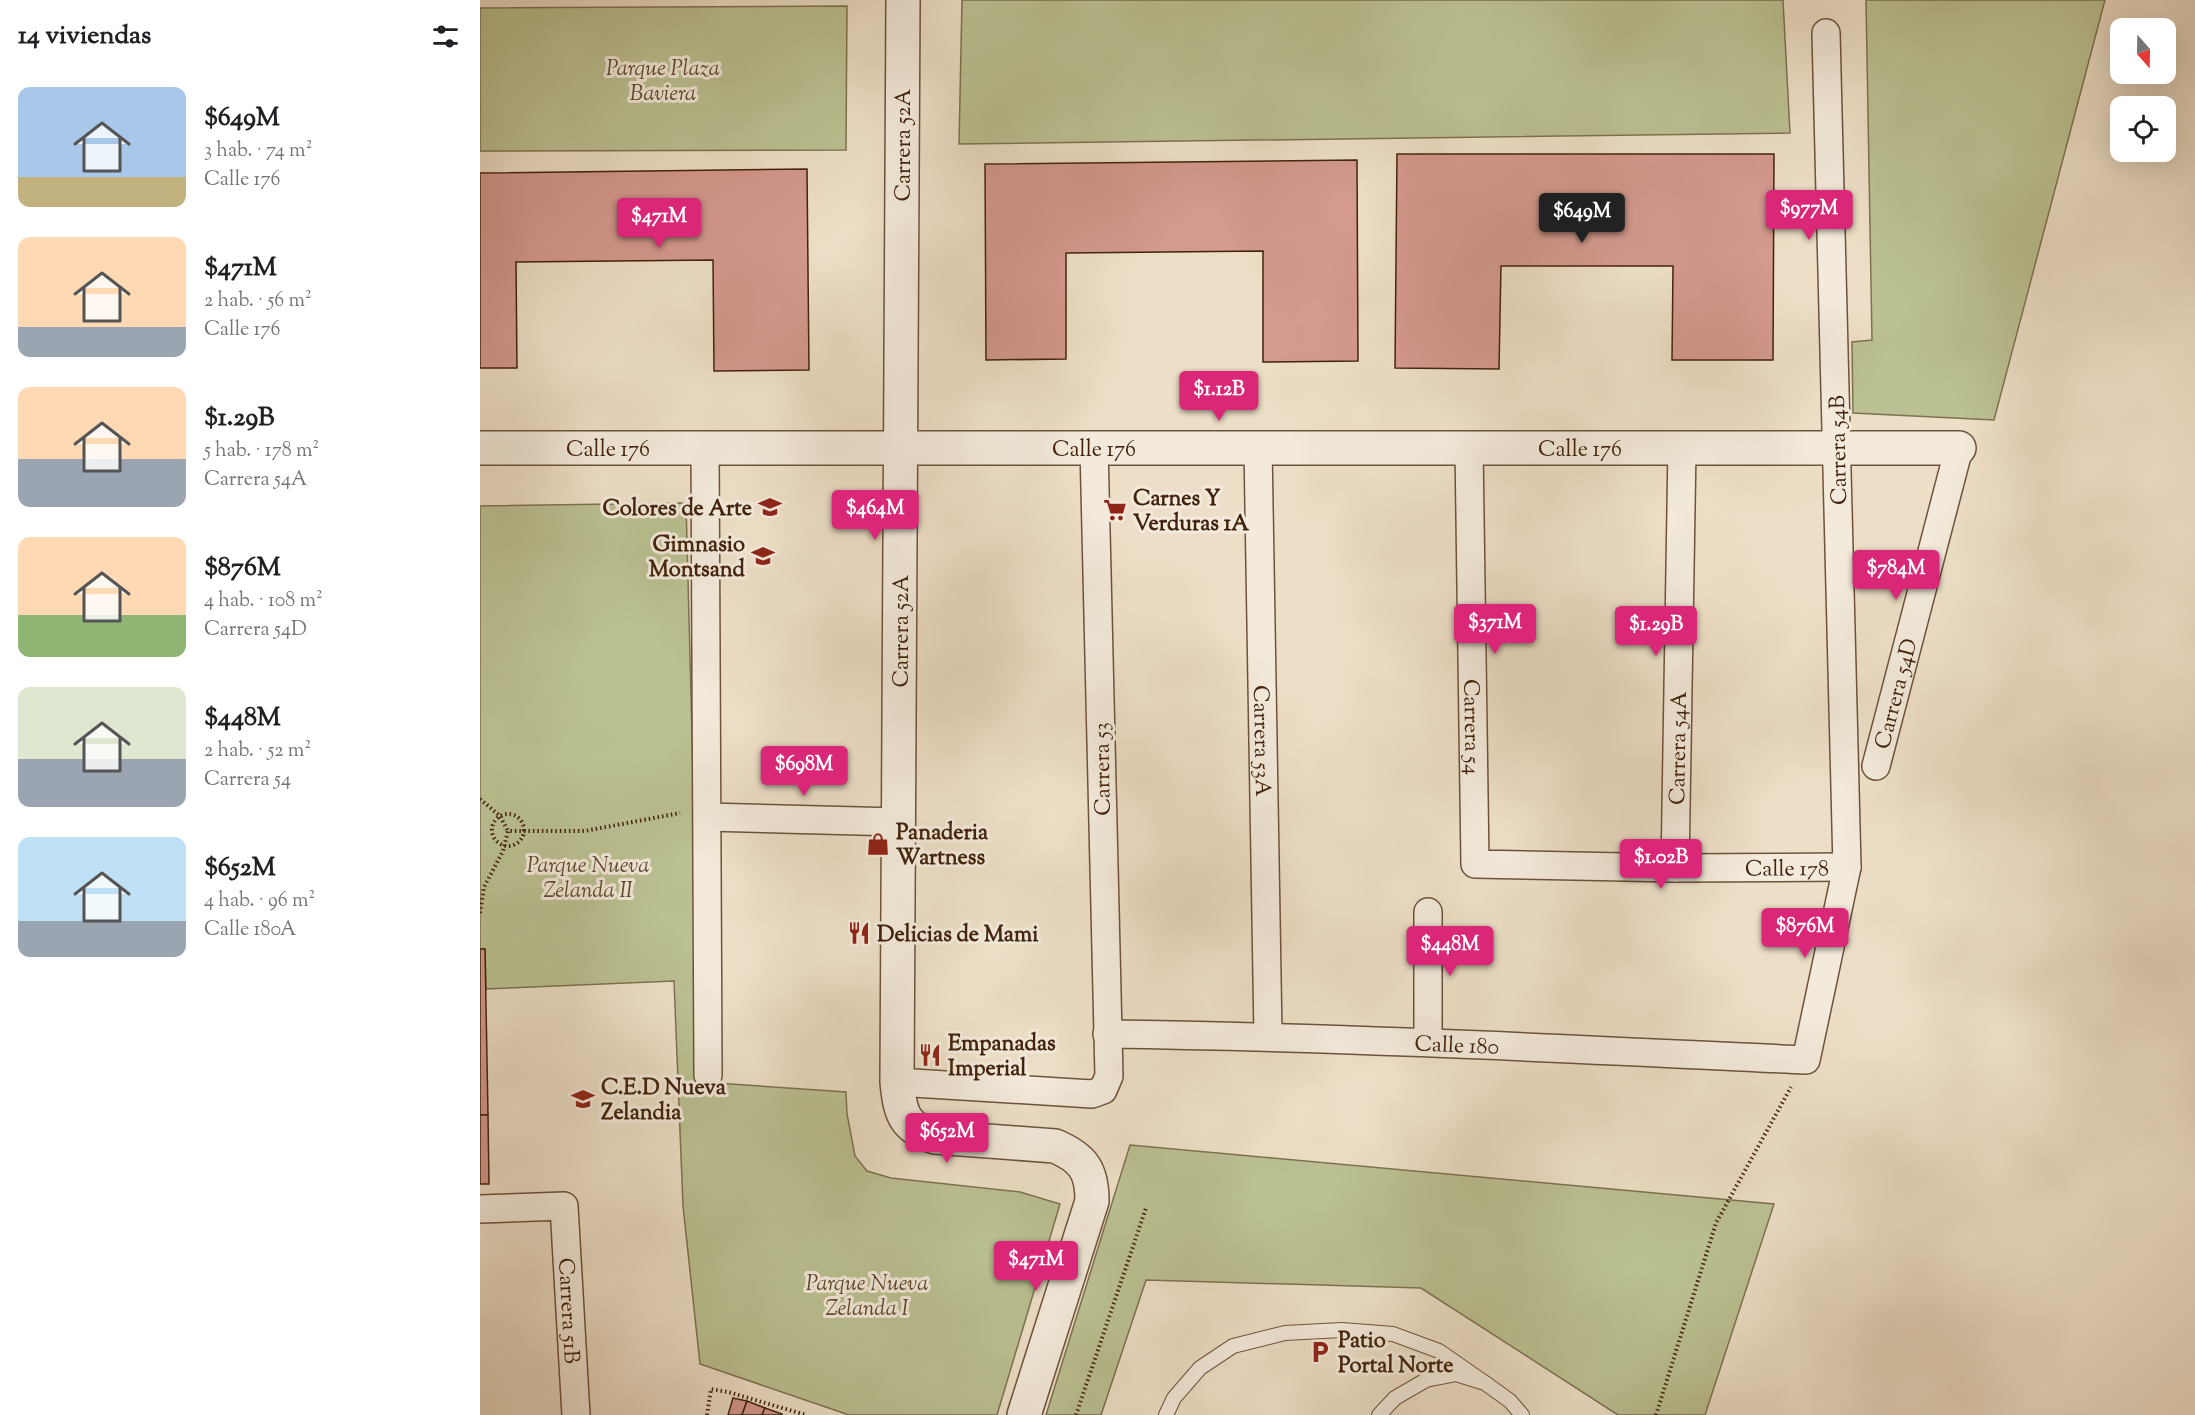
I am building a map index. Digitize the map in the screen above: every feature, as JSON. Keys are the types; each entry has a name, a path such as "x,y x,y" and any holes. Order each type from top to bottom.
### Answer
{"street":[{"name":"Carrera 52A","path":"903,0 897,1082 899,1103 905,1119 918,1132 935,1137 1055,1146 1073,1154 1085,1166 1092,1183 1092,1201 1024,1415"},
{"name":"Carrera 54B","path":"1826,33 1847,867"},
{"path":"705,447 708,1075"},
{"name":"Carrera 53","path":"897,1082 1092,1094 1103,1090 1109,1076 1094,447"},
{"name":"Carrera 53A","path":"1258,447 1268,1036"},
{"name":"Carrera 54","path":"1469,447 1475,864"},
{"name":"Calle 176","path":"480,448 1959,448"},
{"name":"Carrera 54A","path":"1674,868 1682,448"},
{"name":"Carrera 54D","path":"1876,766 1959,448"},
{"path":"708,812 898,822"},
{"name":"Calle 178","path":"1475,864 1674,868 1847,867"},
{"path":"1806,1060 1847,867"},
{"path":"1428,912 1428,1042"},
{"name":"Calle 180","path":"1107,1034 1268,1036 1806,1060"},
{"name":"Carrera 51B","path":"480,1209 564,1206 576,1415"}],"lane":[{"path":"1166,1415 1174,1398 1200,1368 1233,1346 1285,1333 1342,1330 1393,1334 1439,1351 1510,1401 1522,1415"},
{"path":"1379,1415 1395,1398 1426,1380 1456,1374 1485,1383"}],"path":[{"path":"480,799 500,816 508,831 505,847 484,886 480,912"},
{"path":"508,831 585,831 708,812"},
{"path":"508,814 518,817 524,831 520,841 505,847 495,841 491,832 494,822 500,816 508,814"},
{"path":"1656,1415 1716,1223 1806,1060"},
{"path":"1076,1415 1146,1208"},
{"path":"707,1415 711,1389 806,1415"}],"green space":[{"path":"962,0 1783,0 1790,133 959,144"},
{"path":"1866,0 2105,0 1994,420 1853,413 1852,342 1872,340"},
{"name":"Parque Plaza Baviera","path":"847,6 846,150 480,151 480,8"},
{"path":"686,503 701,1082 846,1092 847,1114 855,1156 867,1171 891,1178 1020,1192 1060,1204 997,1415 849,1415 700,1364 683,1206 674,981 486,989 485,949 480,949 480,506"},
{"path":"1130,1145 1774,1204 1705,1415 1618,1415 1421,1288 1146,1280 1101,1415 1046,1415"}],"building":[{"path":"1397,154 1774,154 1773,360 1672,360 1673,266 1501,266 1499,369 1395,368"},
{"path":"1357,160 1358,361 1263,362 1263,251 1066,253 1066,359 986,360 985,164"},
{"path":"807,169 809,370 714,371 713,260 516,262 517,368 480,368 480,173"},
{"path":"480,949 485,949 488,1115 480,1115"},
{"path":"480,1115 488,1115 489,1184 480,1184"},
{"path":"733,1398 747,1401 742,1415 728,1415"},
{"path":"747,1401 765,1408 762,1415 742,1415"},
{"path":"765,1408 782,1414 782,1415 762,1415"}],"place":[{"name":"Colores de Arte","path":"770,507"},
{"name":"Carnes Y Verduras 1A","path":"1115,510"},
{"name":"Gimnasio Montsand","path":"763,556"},
{"name":"Panaderia Wartness","path":"878,844"},
{"name":"Delicias de Mami","path":"859,933"},
{"name":"Empanadas Imperial","path":"930,1055"},
{"name":"C.E.D Nueva Zelandia","path":"583,1099"},
{"name":"Patio Portal Norte","path":"1320,1352"}],"park label":[{"name":"Parque Nueva Zelanda II","path":"588,876"},
{"name":"Parque Nueva Zelanda I","path":"867,1294"}]}
